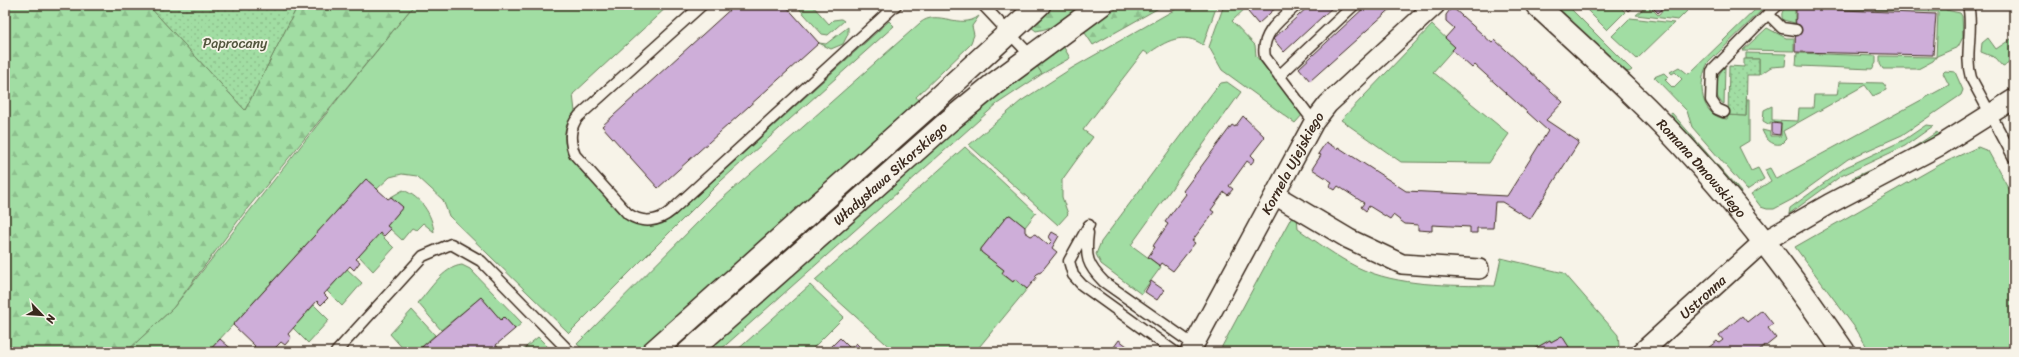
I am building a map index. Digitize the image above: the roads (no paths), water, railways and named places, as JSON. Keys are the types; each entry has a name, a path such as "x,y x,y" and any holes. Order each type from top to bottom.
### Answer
{"street":[{"name":"Władysława Sikorskiego","path":"653,352 1040,5"},
{"name":"Władysława Sikorskiego","path":"689,352 949,121 1031,56 1101,5"},
{"name":"Kornela Ujejskiego","path":"1192,348 1314,122 1328,104 1435,5"},
{"name":"Romana Dmowskiego","path":"1537,5 1644,106 1690,156 1763,242 1812,304 1844,352"},
{"name":"Ustronna","path":"1642,352 1763,242 1829,204 1941,145 2014,99"},
{"path":"1275,195 1349,239 1402,264 1479,269"}],"lane":[{"path":"702,5 582,113 575,120 573,126 571,142 575,155 628,214 640,220 656,220 667,214 896,5"},
{"path":"983,5 1008,34 1031,56"},
{"path":"1296,5 1273,27 1264,44 1265,57 1314,122"},
{"path":"1279,76 1354,5"},
{"path":"1724,112 1718,109 1710,100 1712,71 1778,5"},
{"path":"1968,5 1969,72 1990,115 2014,158"},
{"path":"1768,14 1782,28 1796,30"},
{"path":"1175,352 1082,285 1073,276 1069,261 1089,225 1086,245 1087,261 1092,271 1104,282 1192,348"},
{"path":"336,352 422,256 450,244 481,261 570,352"}],"park label":[{"name":"Paprocany","path":"235,43"}]}
